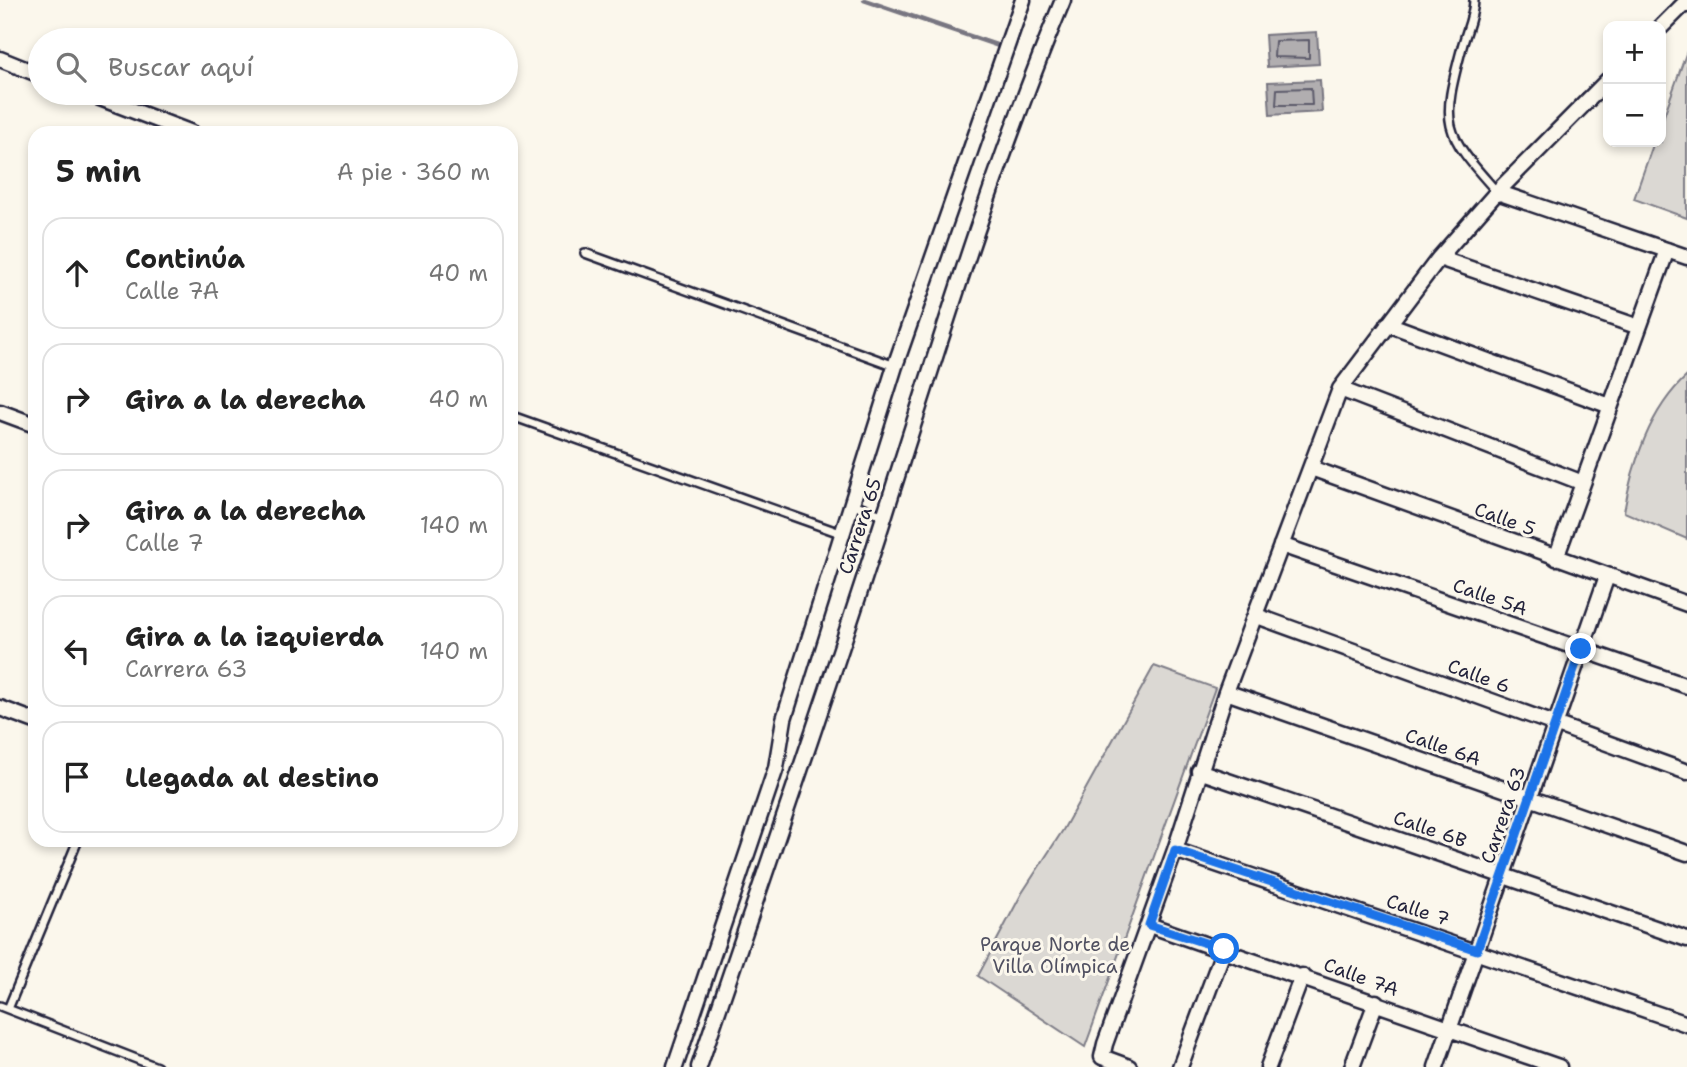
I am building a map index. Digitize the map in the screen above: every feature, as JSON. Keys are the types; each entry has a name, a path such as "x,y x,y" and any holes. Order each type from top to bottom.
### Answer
{"street":[{"name":"Carrera 65","path":"674,1067 776,768 784,719 854,504 895,366 1023,0"},
{"name":"Carrera 65","path":"699,1067 884,516 956,286 1026,88 1063,0"},
{"path":"1666,22 1685,4"},
{"path":"0,59 28,70"},
{"path":"1129,1067 1102,1057 1175,850 1226,692 1257,616 1339,389 1439,258 1497,191 1604,84"},
{"path":"118,105 174,126"},
{"path":"1497,191 1687,257"},
{"path":"1556,558 1667,250"},
{"path":"1439,258 1639,327"},
{"path":"1388,324 1610,406"},
{"path":"1339,389 1583,483"},
{"path":"0,411 28,422"},
{"name":"Calle 5","path":"1311,468 1687,604"},
{"name":"Calle 5A","path":"1281,545 1687,686"},
{"name":"Carrera 63","path":"1436,1067 1607,576"},
{"name":"Calle 6","path":"1257,616 1687,772"},
{"name":"Calle 6A","path":"1226,692 1687,853"},
{"path":"0,708 28,718"},
{"name":"Calle 6B","path":"1199,771 1687,939"},
{"name":"Calle 7","path":"1175,850 1477,950 1687,1024"},
{"name":"Calle 7A","path":"1149,925 1559,1067"},
{"path":"1180,1067 1224,949"},
{"path":"1268,1067 1302,976"},
{"path":"1352,1067 1376,1002"}],"lane":[{"path":"1474,0 1447,102 1452,134 1465,156 1497,191"},
{"path":"584,253 895,366"},
{"path":"518,418 844,534"},
{"path":"854,504 884,516"},
{"path":"75,847 4,1007 157,1067"}],"green space":[{"path":"1687,51 1687,218 1634,199 1652,147 1666,147 1666,110"},
{"path":"1687,376 1687,539 1624,512 1632,475 1645,438 1663,404"},
{"name":"Parque Norte de Villa Olímpica","path":"1154,666 1215,688 1085,1047 978,976 1022,893 1063,830"}],"water":[{"path":"1317,32 1319,64 1267,67 1265,35"},
{"path":"1320,80 1322,112 1270,115 1268,82"}],"waterway":[{"path":"864,0 999,46"}],"route":[{"path":"1224,949 1149,925 1175,850 1477,950 1581,649"}]}
